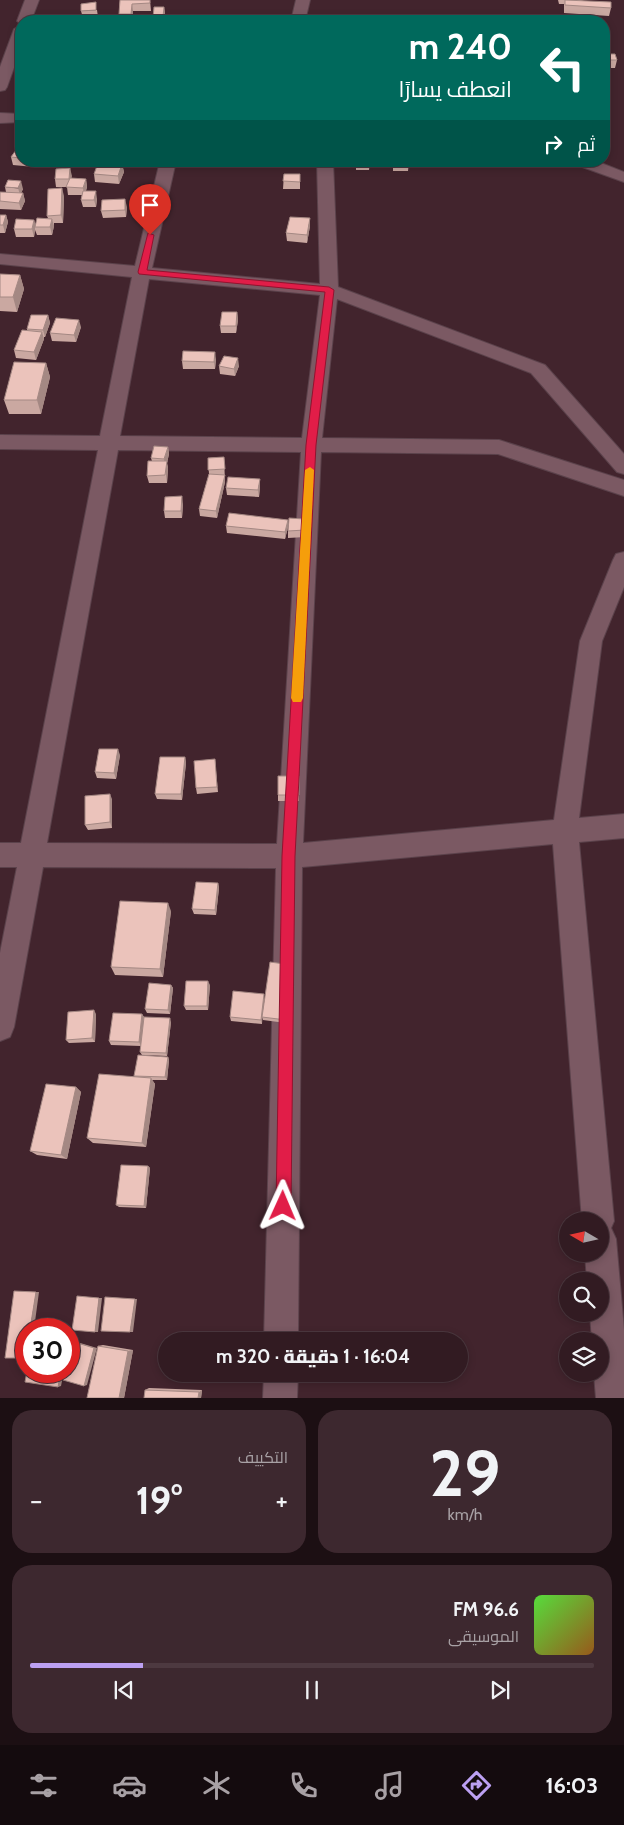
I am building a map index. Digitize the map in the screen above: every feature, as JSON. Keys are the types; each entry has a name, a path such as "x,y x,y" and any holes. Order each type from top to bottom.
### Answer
{"street":[{"path":"26,15 32,0"},
{"path":"299,15 303,0"},
{"path":"0,87 15,46"},
{"path":"0,118 15,118"},
{"path":"0,1027 142,272 167,167"},
{"path":"281,1332 289,856 311,445 329,290 325,167"},
{"path":"596,167 624,177"},
{"path":"0,258 329,290 538,369 624,467"},
{"path":"0,442 499,447 624,488"},
{"path":"597,1212 565,830 591,641 624,560"},
{"path":"0,856 289,856 624,826"},
{"path":"602,1262 614,1398"},
{"path":"280,1382 280,1398"}],"building":[{"path":"120,0 150,0 150,3 132,4 131,14 119,14"},
{"path":"565,0 611,2 611,8 565,5"},
{"path":"96,2 96,10 81,11 81,4"},
{"path":"154,7 164,7 163,15 153,15"},
{"path":"610,54 615,54 617,60 610,60"},
{"path":"97,167 121,167 118,176 94,174"},
{"path":"70,168 69,179 55,179 56,169"},
{"path":"284,174 300,174 300,182 283,181"},
{"path":"70,178 86,179 83,188 66,187"},
{"path":"8,180 21,181 18,188 5,187"},
{"path":"62,188 61,215 47,216 48,189"},
{"path":"83,191 96,191 94,200 81,200"},
{"path":"0,192 23,193 19,203 0,201"},
{"path":"125,199 125,210 101,211 102,200"},
{"path":"0,215 6,215 3,225 0,225"},
{"path":"290,217 310,218 307,235 286,233"},
{"path":"37,218 52,219 50,227 35,227"},
{"path":"16,219 34,220 32,229 14,229"},
{"path":"0,274 20,275 13,297 0,297"},
{"path":"222,312 237,312 236,326 220,326"},
{"path":"31,315 48,315 43,330 27,329"},
{"path":"56,318 79,320 74,335 50,333"},
{"path":"22,330 42,332 34,352 14,350"},
{"path":"183,351 215,352 214,362 182,361"},
{"path":"224,356 238,358 234,369 219,366"},
{"path":"14,362 46,363 37,400 4,400"},
{"path":"154,446 168,447 164,459 151,458"},
{"path":"224,457 225,469 208,470 208,458"},
{"path":"148,461 167,461 165,475 147,476"},
{"path":"209,474 225,475 216,511 199,509"},
{"path":"228,477 260,479 258,490 226,488"},
{"path":"182,496 181,511 164,511 165,497"},
{"path":"229,513 288,520 285,532 226,526"},
{"path":"289,518 305,519 305,530 288,531"},
{"path":"99,749 118,749 114,773 95,772"},
{"path":"160,757 185,757 181,794 155,794"},
{"path":"215,759 217,787 196,788 194,761"},
{"path":"278,776 299,776 299,795 278,795"},
{"path":"110,794 110,822 85,825 85,796"},
{"path":"196,882 218,883 215,910 192,909"},
{"path":"120,901 168,903 160,969 111,967"},
{"path":"270,962 292,965 286,1020 262,1017"},
{"path":"186,981 208,981 207,1006 184,1006"},
{"path":"149,983 171,985 168,1010 145,1009"},
{"path":"233,991 264,994 261,1020 230,1017"},
{"path":"94,1010 92,1038 66,1040 68,1012"},
{"path":"113,1013 142,1014 139,1042 109,1041"},
{"path":"144,1017 170,1018 166,1053 140,1052"},
{"path":"138,1055 168,1057 165,1077 134,1076"},
{"path":"99,1074 151,1078 142,1143 87,1138"},
{"path":"46,1084 76,1087 61,1155 30,1151"},
{"path":"121,1165 148,1166 144,1206 116,1205"},
{"path":"14,1291 36,1292 32,1318 15,1318 15,1358 5,1358"},
{"path":"77,1296 99,1298 95,1332 80,1331 80,1318 74,1318"},
{"path":"105,1297 135,1299 130,1332 101,1331"},
{"path":"80,1344 94,1348 84,1386 74,1383 80,1383"},
{"path":"98,1346 128,1351 119,1398 87,1398"},
{"path":"32,1383 59,1383 58,1387"},
{"path":"145,1390 199,1392 198,1398 144,1398"}],"slow traffic":[{"path":"297,698 310,470"}],"route":[{"path":"150,235 142,272 329,290 311,445 289,856 283,1206"}]}
